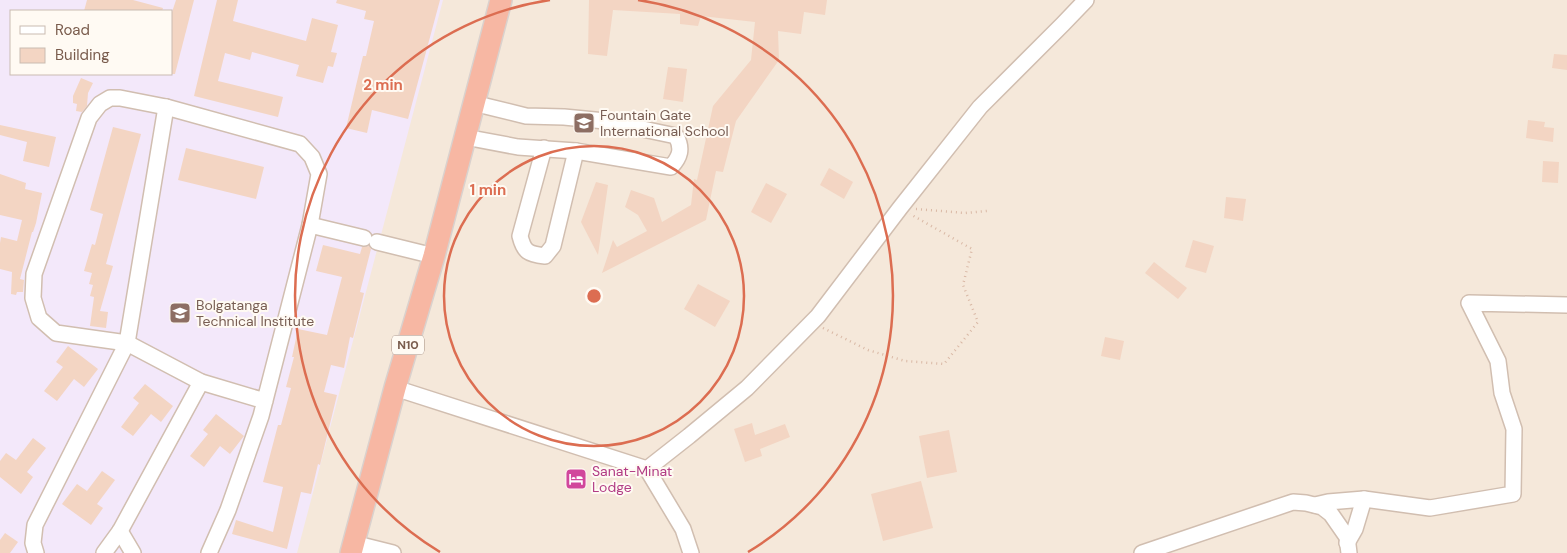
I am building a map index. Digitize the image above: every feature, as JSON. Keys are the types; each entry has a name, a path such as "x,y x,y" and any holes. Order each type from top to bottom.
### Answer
{"highway":[{"name":"N10","path":"352,548 395,388 434,256 501,0"}],"street":[{"path":"647,469 747,388 818,316 980,107 1086,0"},
{"path":"209,553 228,510 261,416 265,402 310,225 319,174 312,157 300,144 166,107 120,98 110,98 100,104 89,118 34,274 33,298 39,318 56,333 127,343 201,382 265,402"},
{"path":"465,137 518,147 576,151 671,167 678,159 681,144 676,136 605,121 564,116 526,116 473,103"},
{"path":"36,553 33,543 35,525 127,343 166,107"},
{"path":"544,148 520,236 522,247 532,255 545,256 553,246 576,151"},
{"path":"310,225 434,256"},
{"path":"1315,506 1328,502 1364,500 1430,508 1513,494 1514,429 1502,393 1498,361 1468,303 1567,305"},
{"path":"104,553 120,531 201,382"},
{"path":"395,388 647,469 682,529 691,553"},
{"path":"1348,548 1364,500"},
{"path":"1142,553 1293,502 1322,507 1331,514 1347,537 1348,548"},
{"path":"120,531 133,553"},
{"path":"352,548 393,553"}],"path":[{"path":"900,208 965,213 987,211"},
{"path":"822,327 868,350 905,361 944,364 978,322 962,285 972,249 900,208"}],"shaded area":[{"path":"0,0 1567,0 1567,553 0,553"},
{"name":"Bolgatanga Technical Institute","path":"0,0 443,0 297,553 0,553"}],"building":[{"path":"87,0 133,0 163,8 162,10 84,10"},
{"path":"176,0 194,0 175,74 172,74 172,12"},
{"path":"217,0 238,0 233,21 306,41 312,18 338,25 331,52 337,53 333,67 328,66 323,83 296,76 299,65 252,52 250,60 225,53 218,81 283,97 278,117 194,96"},
{"path":"337,0 440,0 408,119 372,110 367,133 346,128 363,56 366,56 374,21 364,19 366,11 336,3"},
{"path":"589,0 827,0 825,15 804,12 801,34 778,31 779,60 736,121 723,172 716,171 706,220 602,273 613,240 617,247 647,231 638,215 625,207 631,190 654,198 662,222 691,205 694,179 697,180 713,106 751,60 755,22 701,16 698,26 680,24 680,14 613,10 607,56 588,54"},
{"path":"1554,54 1567,55 1567,70 1552,68"},
{"path":"668,67 687,69 683,102 663,99"},
{"path":"81,78 93,83 88,93 87,106 82,112 76,111 77,104 73,103 73,96"},
{"path":"1528,120 1545,122 1544,127 1554,128 1553,142 1526,138"},
{"path":"0,125 56,137 49,167 23,161 27,142 0,135"},
{"path":"113,127 141,134 106,264 113,266 100,311 108,312 106,328 90,326 94,297 90,296 93,285 89,284 92,273 84,271 92,244 95,245 103,214 90,210"},
{"path":"186,148 264,167 256,199 178,180"},
{"path":"1543,161 1559,162 1558,183 1542,182"},
{"path":"829,168 853,182 844,199 820,185"},
{"path":"0,174 26,183 25,189 42,193 36,223 20,279 24,280 23,292 17,292 16,295 11,294 12,272 0,269 0,243 1,237 17,241 22,220 0,215"},
{"path":"596,182 608,185 598,255 581,222"},
{"path":"766,183 787,194 771,223 751,212"},
{"path":"1226,197 1246,199 1243,221 1224,218"},
{"path":"1193,240 1214,246 1206,273 1185,267"},
{"path":"323,245 360,254 362,247 369,246 371,249 360,292 364,293 353,338 350,337 344,368 331,365 324,392 337,395 320,465 318,464 311,494 301,492 287,549 232,534 236,520 273,532 283,487 263,482 278,425 281,425 291,388 286,387 294,357 292,357 298,329 327,335 342,277 316,271"},
{"path":"1154,262 1187,288 1178,299 1145,273"},
{"path":"698,284 730,301 715,327 684,309"},
{"path":"1105,337 1124,341 1120,360 1101,356"},
{"path":"68,346 98,369 84,387 74,379 57,401 44,391 63,367 56,362"},
{"path":"145,384 173,406 161,422 151,414 133,436 121,427 139,403 133,398"},
{"path":"216,414 244,436 230,454 220,446 204,467 190,456 208,434 203,430"},
{"path":"752,423 755,435 785,424 790,437 760,449 762,456 745,462 734,429"},
{"path":"949,430 957,472 927,478 919,436"},
{"path":"33,438 46,448 27,472 33,477 21,494 0,477 0,461 6,453 16,460"},
{"path":"102,471 115,480 97,504 103,508 91,525 62,504 77,484 87,491"},
{"path":"921,481 933,528 883,541 871,494"},
{"path":"5,533 18,542 10,553 0,553 0,540"}],"place":[{"name":"Fountain Gate International School","path":"584,123"},
{"name":"Bolgatanga Technical Institute","path":"180,313"},
{"name":"Sanat-Minat Lodge","path":"576,479"}]}
